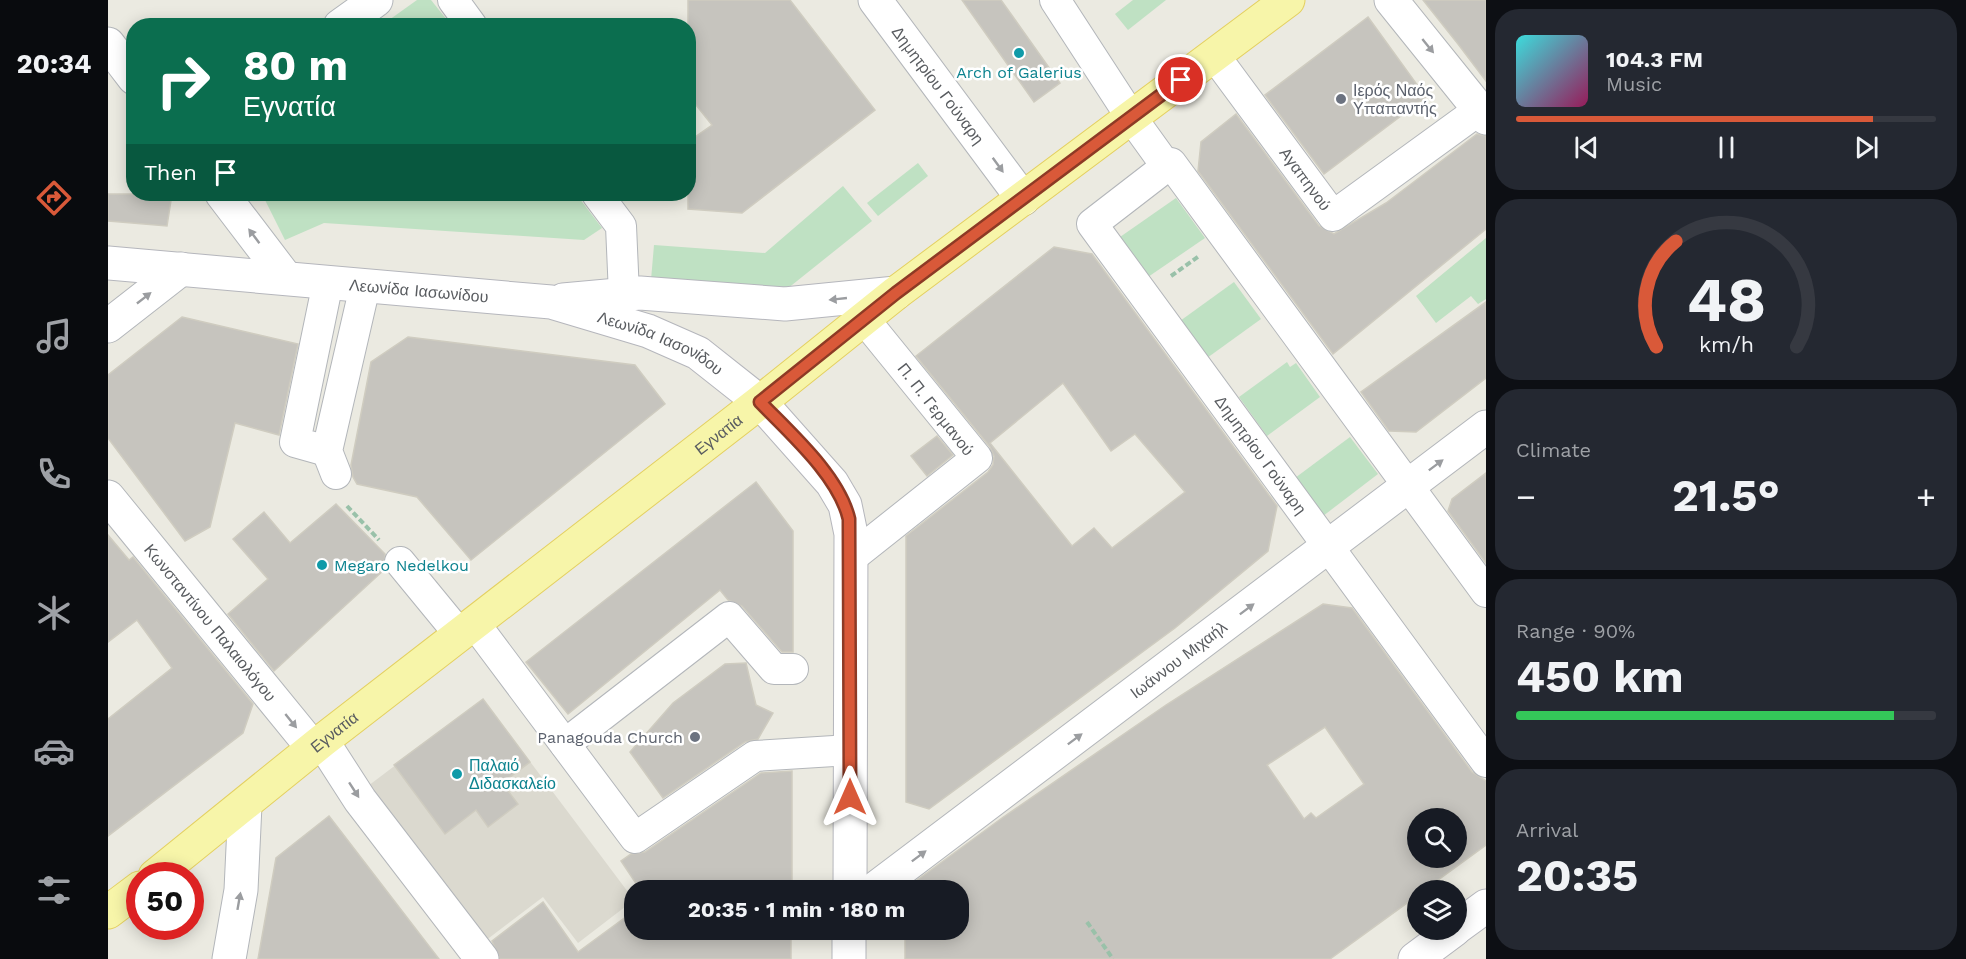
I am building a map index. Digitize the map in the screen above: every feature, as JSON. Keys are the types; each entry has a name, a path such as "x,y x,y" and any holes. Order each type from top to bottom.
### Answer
{"main road":[{"name":"Εγνατία","path":"173,862 317,744 760,402 896,293 1288,0"},
{"path":"108,912 126,898"}],"street":[{"path":"351,18 376,0"},
{"path":"453,0 466,18"},
{"name":"Δημητρίου Γούναρη","path":"875,0 1023,199"},
{"path":"1055,0 1131,117 1167,167 1171,163 1486,592"},
{"name":"Αγαπηνού","path":"1214,55 1333,216 1482,114 1391,0"},
{"path":"108,44 126,68"},
{"name":"Δημητρίου Γούναρη","path":"1167,167 1092,224 1486,762"},
{"path":"227,201 286,278"},
{"path":"602,201 621,226 624,294"},
{"path":"108,263 286,278"},
{"path":"108,326 181,269"},
{"name":"Λεωνίδα Ιασωνίδου","path":"286,278 551,302"},
{"path":"328,282 296,442 331,462 365,286"},
{"path":"551,302 624,294 785,304 896,293"},
{"name":"Λεωνίδα Ιασονίδου","path":"551,302 648,331 684,345 723,370 760,402 813,459 843,499 850,527 851,558 850,880"},
{"name":"Π. Π. Γερμανού","path":"851,558 977,458 864,319"},
{"name":"Ιωάννου Μιχαήλ","path":"887,880 1486,428"},
{"name":"Κωνσταντίνου Παλαιολόγου","path":"108,497 317,744 482,959"},
{"path":"400,562 467,629 565,744 635,838 755,756 850,750"},
{"path":"565,744 729,617 774,669 793,669"},
{"path":"229,959 241,890 245,805"},
{"path":"1467,920 1486,906"},
{"path":"849,940 849,959"},
{"path":"1415,959 1440,940"}],"path":[{"path":"331,462 344,503 400,562"},
{"path":"1087,922 1113,959"}],"shaded area":[{"path":"483,699 624,887 624,908 578,943 543,897 485,941 368,786"}],"green space":[{"path":"417,0 431,0 445,18 392,18"},
{"path":"1133,0 1166,0 1128,30 1115,14"},
{"path":"918,163 928,176 878,216 867,203"},
{"path":"843,186 872,221 782,293 651,280 654,245 765,253"},
{"path":"1176,198 1205,238 1148,277 1120,237"},
{"path":"266,201 581,201 602,228 584,240 324,223 285,240"},
{"path":"1486,238 1486,299 1478,304 1471,296 1436,323 1416,296"},
{"path":"1234,282 1261,319 1207,358 1180,321"},
{"path":"1287,362 1290,367 1296,363 1320,397 1267,436 1239,397"},
{"path":"1350,437 1378,474 1323,516 1295,478"}],"building":[{"path":"688,0 790,0 875,110 742,213 688,209 688,201 696,201 696,136 712,125 696,105 696,18 688,18"},
{"name":"Arch of Galerius","path":"962,0 1001,0 1060,83 1034,102"},
{"path":"1423,0 1486,0 1486,81 1458,44"},
{"name":"Ιερός Ναός Υπαπαντής","path":"1368,17 1426,97 1324,174 1265,95"},
{"path":"1236,114 1319,226 1334,234 1386,203 1477,134 1486,136 1486,229 1333,354 1198,171 1201,142"},
{"path":"108,194 126,194 126,201 171,201 167,226 108,221"},
{"path":"1054,247 1092,254 1277,506 1268,551 1175,628 929,809 906,802 906,536 988,472 993,465 994,456 990,447 916,356","holes":["1063,383 1111,451 1135,434 1185,492 1112,548 1094,528 1072,546 990,443"]},
{"path":"1486,302 1486,378 1416,432 1389,431 1361,392"},
{"path":"182,317 298,344 279,435 235,423 210,527 185,541 108,438 108,375"},
{"path":"408,337 635,365 665,404 471,560 417,497 357,484 353,477 351,465 371,362"},
{"path":"937,436 953,455 927,476 911,456"},
{"path":"1486,473 1486,563 1448,511 1452,499"},
{"path":"756,482 793,531 793,652 782,652 742,606 728,600 720,590 568,714 526,662"},
{"name":"Megaro Nedelkou","path":"336,504 385,554 385,569 274,671 228,614 268,579 233,539 264,512 290,543"},
{"path":"108,535 129,560 133,557 253,704 243,733 108,836 108,719 172,668 137,620 108,642"},
{"path":"1323,604 1352,608 1472,772 1486,781 1486,845 1467,859 1467,808 1407,808 1407,868 1454,868 1438,880 1407,880 1407,903 1330,959 905,959 905,940 969,940 969,880 917,880 1002,818 1166,705","holes":["1325,727 1364,784 1316,818 1311,813 1304,819 1267,765"]},
{"name":"Panagouda Church","path":"746,663 756,705 773,713 758,739 745,742 663,798 630,752 673,703 725,664"},
{"name":"Παλαιό Διδασκαλείο","path":"483,699 530,762 502,783 518,804 488,827 476,810 445,834 394,765"},
{"path":"792,771 792,880 634,880 621,861 631,854 645,852 761,773"},
{"path":"329,816 439,959 258,959 276,858"},
{"path":"543,902 578,952 624,918 624,940 791,940 791,959 500,959 492,941"}],"place":[{"name":"Arch of Galerius","path":"1019,53"},
{"name":"Ιερός Ναός Υπαπαντής","path":"1341,99"},
{"name":"Megaro Nedelkou","path":"322,565"},
{"name":"Panagouda Church","path":"695,737"},
{"name":"Παλαιό Διδασκαλείο","path":"457,774"}],"route":[{"path":"850,797 851,534 849,519 843,499 832,483 760,402 896,293 1181,80"}]}
